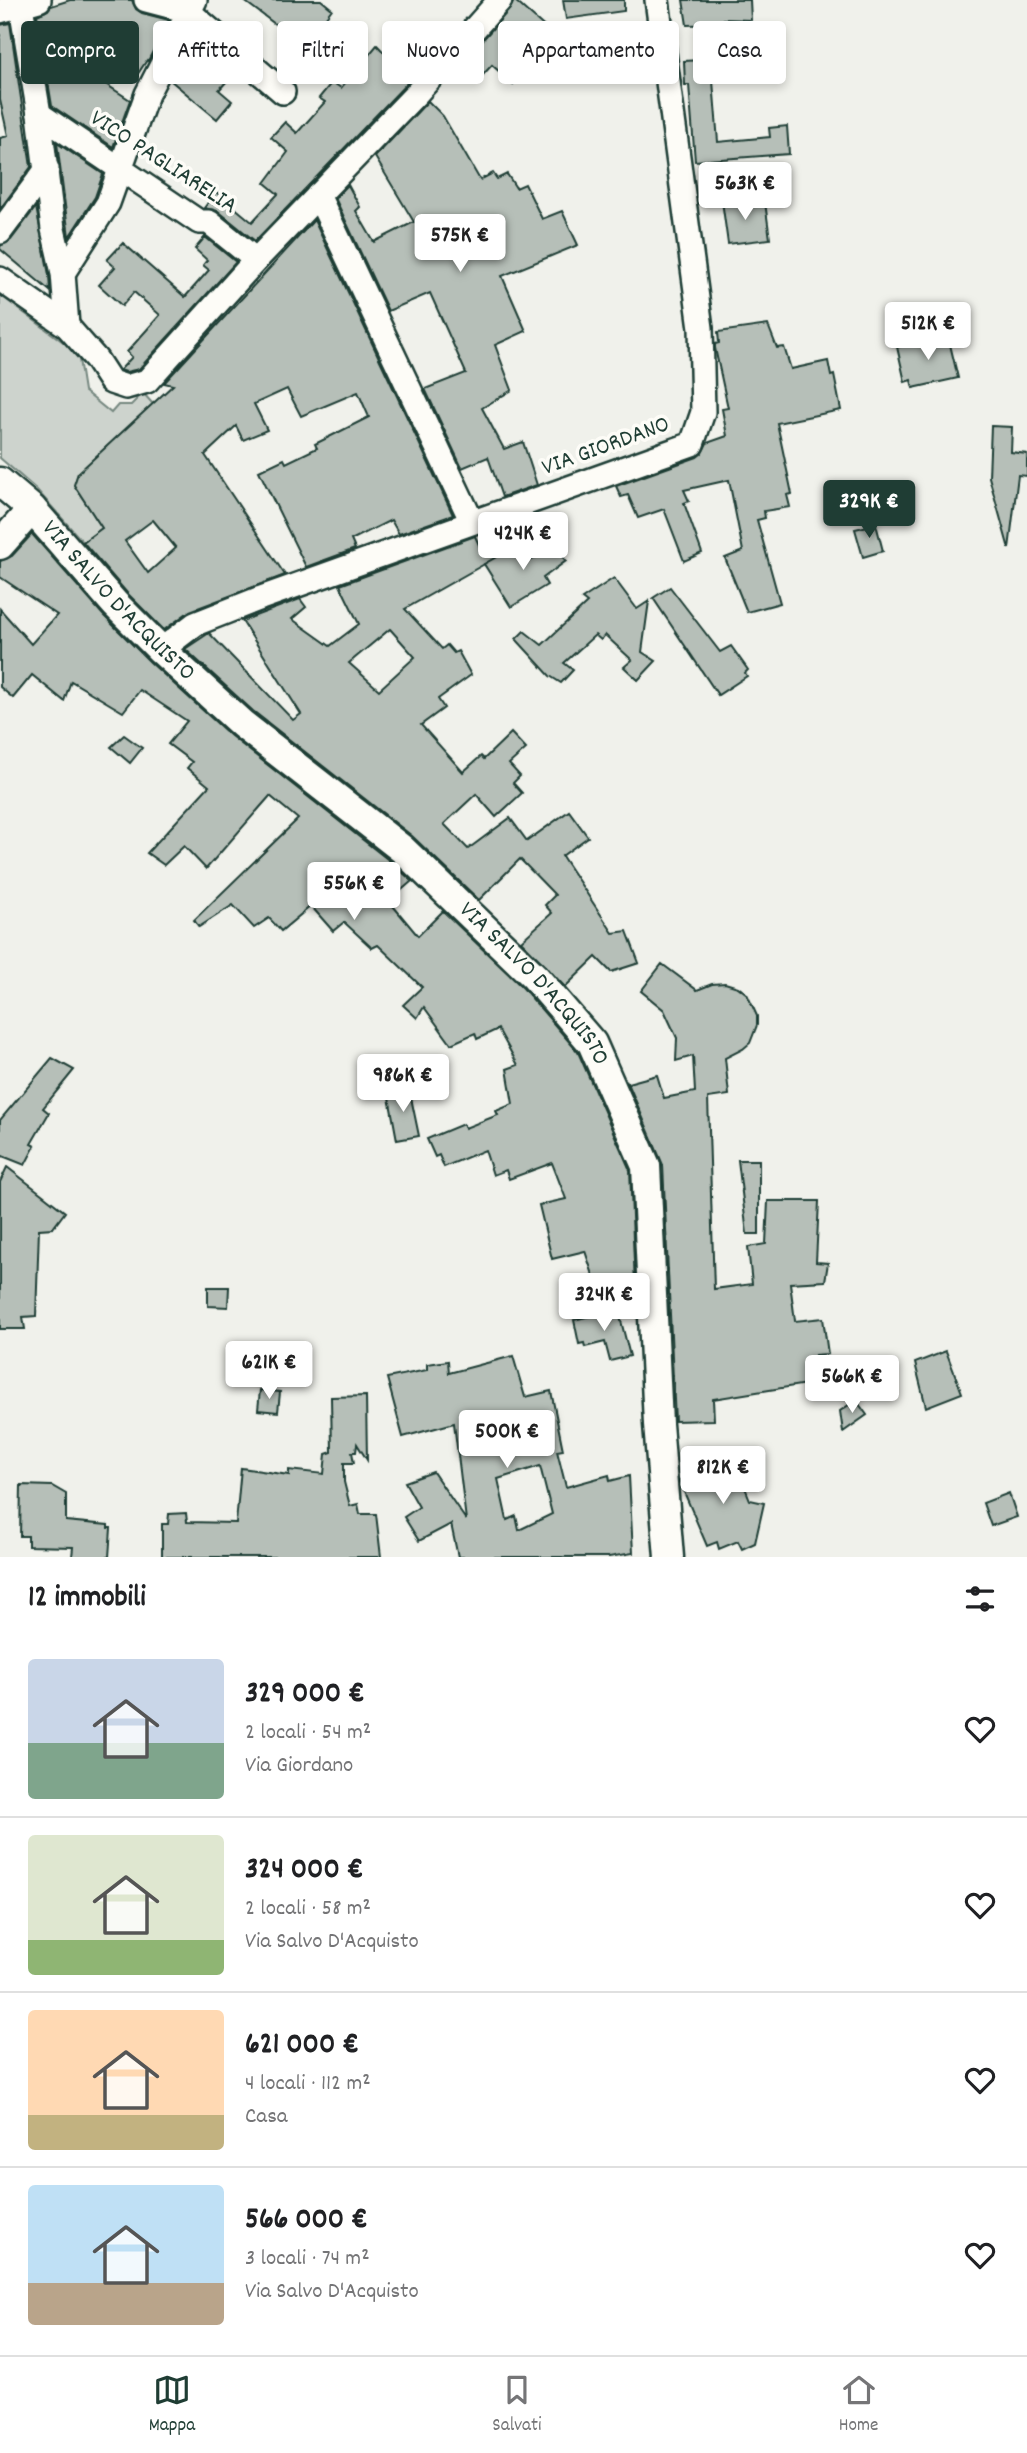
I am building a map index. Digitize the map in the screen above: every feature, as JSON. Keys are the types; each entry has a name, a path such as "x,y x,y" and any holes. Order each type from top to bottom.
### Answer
{"street":[{"path":"146,0 192,5 283,92"},
{"path":"0,279 66,326 96,359 111,382 126,387 147,381 256,260 416,94 499,0"},
{"name":"VIA GIORDANO","path":"161,650 195,624 692,443 703,412 701,328 657,0"},
{"path":"20,4 39,114 53,229 63,273 66,326"},
{"path":"63,273 108,204 147,94 192,5"},
{"name":"VICO PAGLIARELIA","path":"39,114 61,126 199,222 209,222 256,260"},
{"path":"0,232 47,169"},
{"path":"318,195 472,522"},
{"name":"VIA SALVO D'ACQUISTO","path":"0,482 32,509 115,604 161,650 242,724 402,849 536,977 592,1043 646,1166 658,1424 669,1557"},
{"path":"0,545 32,509"},
{"path":"651,1286 641,1346 657,1557"}],"shaded area":[{"path":"0,295 78,353 84,391 111,413 118,405 131,405 143,393 153,404 78,473 74,485 102,528 83,542 37,490 0,458"}],"building":[{"path":"70,0 132,0 136,9 142,13 169,20 153,21 153,51 139,72 139,21 38,21 37,15 51,6"},
{"path":"243,0 321,0 332,9 323,21 277,21 277,26"},
{"path":"514,0 538,21 499,21"},
{"path":"563,0 624,0 624,11 566,19"},
{"path":"683,0 750,0 751,20 693,21 693,25 687,25"},
{"path":"10,23 31,167 0,209 0,138 8,136 0,100 0,25"},
{"path":"498,23 498,70 492,65 484,74 484,38"},
{"path":"377,45 382,50 382,84 406,84 255,241 218,211 204,208 216,192 252,222 278,194 265,183 288,152 271,137 285,122 297,133 325,102 319,98 330,84 341,88 344,84 368,84 368,56"},
{"path":"693,60 693,84 713,84 718,142 770,137 769,128 787,126 789,154 695,161 689,85 685,85 684,61"},
{"path":"48,84 106,84 130,100 113,147 52,106"},
{"path":"175,84 224,84 219,90 232,101 217,119"},
{"path":"428,101 443,116 480,180 493,173 497,179 507,174 516,188 525,184 542,219 562,211 578,245 502,276 526,331 495,345 512,390 482,408 504,449 523,442 537,485 502,497 488,457 462,468 425,389 466,373 430,293 388,311 335,198 348,185 360,207 356,211 374,242 414,222 375,157"},
{"path":"57,143 103,174 95,197 69,237"},
{"path":"741,199 742,205 765,202 770,239 728,244 722,201"},
{"path":"36,207 50,291 0,249 0,246 11,240"},
{"path":"314,220 453,515 399,534 391,520 351,540 355,549 306,567 259,471 284,459 286,463 317,448 315,444 369,417 358,392 301,416 287,389 254,404 267,430 243,440 236,426 205,455 285,575 190,611 164,630 127,593 83,542 102,528 74,485 78,473 173,385 164,383","holes":["153,520 176,548 148,573 125,541"]},
{"path":"205,237 236,262 139,369 126,372 120,370 132,357 127,352 160,315 134,292 122,306 99,285 115,267 107,260 123,243 185,297 209,270 203,265 207,260 195,249"},
{"path":"768,325 777,348 784,347 791,369 828,361 831,376 834,375 841,410 777,423 792,494 787,495 790,507 764,511 765,518 757,520 780,603 747,612 725,558 743,551 729,480 684,490 689,501 684,503 702,553 684,561 664,509 638,518 628,495 621,497 616,486 697,457 707,443 727,436 722,409 728,408 715,348 715,344 719,343 718,332"},
{"path":"948,336 958,378 913,388 911,380 905,382 897,347"},
{"path":"991,426 1012,427 1011,452 1027,454 1027,476 1018,475 1009,549 989,477"},
{"path":"876,524 883,551 863,557 855,529"},
{"path":"32,534 103,615 231,736 412,881 389,901 418,936 443,911 523,988 578,1052 630,1170 635,1285 600,1296 585,1251 552,1259 539,1205 566,1199 552,1163 509,1179 506,1170 493,1175 485,1150 444,1167 439,1155 435,1157 427,1139 463,1124 465,1128 498,1115 496,1111 513,1104 507,1069 518,1065 498,1029 477,1039 475,1033 451,1044 424,1007 417,1018 403,1005 422,987 378,945 372,948 344,922 333,931 311,906 281,931 269,918 254,928 233,905 199,927 194,920 298,819 270,796 206,869 184,846 164,865 147,853 209,786 187,768 192,762 168,744 187,721 140,690 123,712 71,681 64,701 32,675 13,698 0,687 0,609 31,644 57,615 0,577 0,561 12,556"},
{"path":"475,536 480,547 488,542 497,557 405,609 442,649 447,645 454,653 458,651 471,675 438,699 444,708 421,725 463,772 481,756 484,759 511,733 526,749 509,764 520,776 513,783 522,793 496,817 476,794 444,824 468,849 510,818 527,841 569,811 588,837 562,856 613,933 627,931 639,963 611,972 596,957 565,987 521,941 552,913 545,905 555,895 520,859 479,900 412,836 253,711 185,649 209,633 293,720 301,714 242,621 300,599 306,607 292,619 330,646 359,624 340,585","holes":["390,629 415,657 379,690 349,663"]},
{"path":"523,542 532,560 552,544 566,561 543,578 547,585 511,607 484,564"},
{"path":"614,578 637,609 649,601 642,652 656,661 638,680 624,667 632,660 605,635 601,640 595,635 564,663 573,670 561,683 550,676 516,639 524,631 542,645 587,603 582,599"},
{"path":"670,587 720,652 731,646 748,670 745,673 747,676 718,695 653,598"},
{"path":"124,735 142,748 130,763 111,747"},
{"path":"662,964 697,990 712,984 725,983 738,987 747,994 757,1016 757,1025 750,1043 725,1058 729,1095 708,1098 714,1289 752,1284 748,1247 766,1244 768,1201 819,1201 816,1262 828,1263 825,1281 790,1283 795,1321 823,1318 828,1354 815,1355 819,1382 713,1399 714,1420 675,1421 663,1165 628,1083 657,1075 664,1098 695,1092 693,1056 676,1061 677,1038 664,1010 641,991"},
{"path":"52,1058 74,1070 43,1108 49,1113 31,1144 35,1146 25,1165 0,1155 0,1120"},
{"path":"409,1088 419,1136 397,1140 388,1092"},
{"path":"738,1160 759,1160 759,1234 747,1234"},
{"path":"7,1167 65,1212 53,1228 39,1229 36,1316 23,1317 25,1329 0,1329 0,1182"},
{"path":"208,1287 229,1287 228,1307 208,1306"},
{"path":"618,1309 630,1356 610,1361 605,1342 585,1347 584,1343 579,1344 574,1320"},
{"path":"946,1351 962,1393 926,1407 915,1363"},
{"path":"513,1356 525,1397 551,1391 563,1450 557,1451 566,1487 609,1475 610,1481 629,1476 633,1553 609,1557 458,1557 451,1524 419,1541 404,1517 419,1507 405,1482 433,1472 466,1520 454,1423 403,1437 387,1378 427,1370 427,1364 448,1361 449,1373","holes":["540,1466 552,1514 519,1530 516,1516 507,1520 498,1479"]},
{"path":"260,1390 280,1392 278,1412 258,1410"},
{"path":"366,1396 367,1460 357,1444 356,1452 352,1452 354,1463 344,1463 344,1482 350,1506 358,1504 360,1514 376,1514 381,1557 162,1557 162,1524 168,1524 169,1514 186,1513 187,1522 236,1523 241,1468 289,1475 289,1470 324,1474 326,1454 332,1452 331,1397"},
{"path":"856,1400 867,1415 843,1432 840,1411"},
{"path":"734,1460 750,1500 764,1503 755,1543 742,1549 738,1541 719,1549 717,1542 707,1546 679,1480"},
{"path":"21,1485 52,1486 66,1494 66,1521 108,1525 108,1528 111,1528 109,1557 72,1557 73,1547 28,1546 28,1536 20,1536"},
{"path":"1009,1493 1017,1517 991,1526 983,1503"}]}
